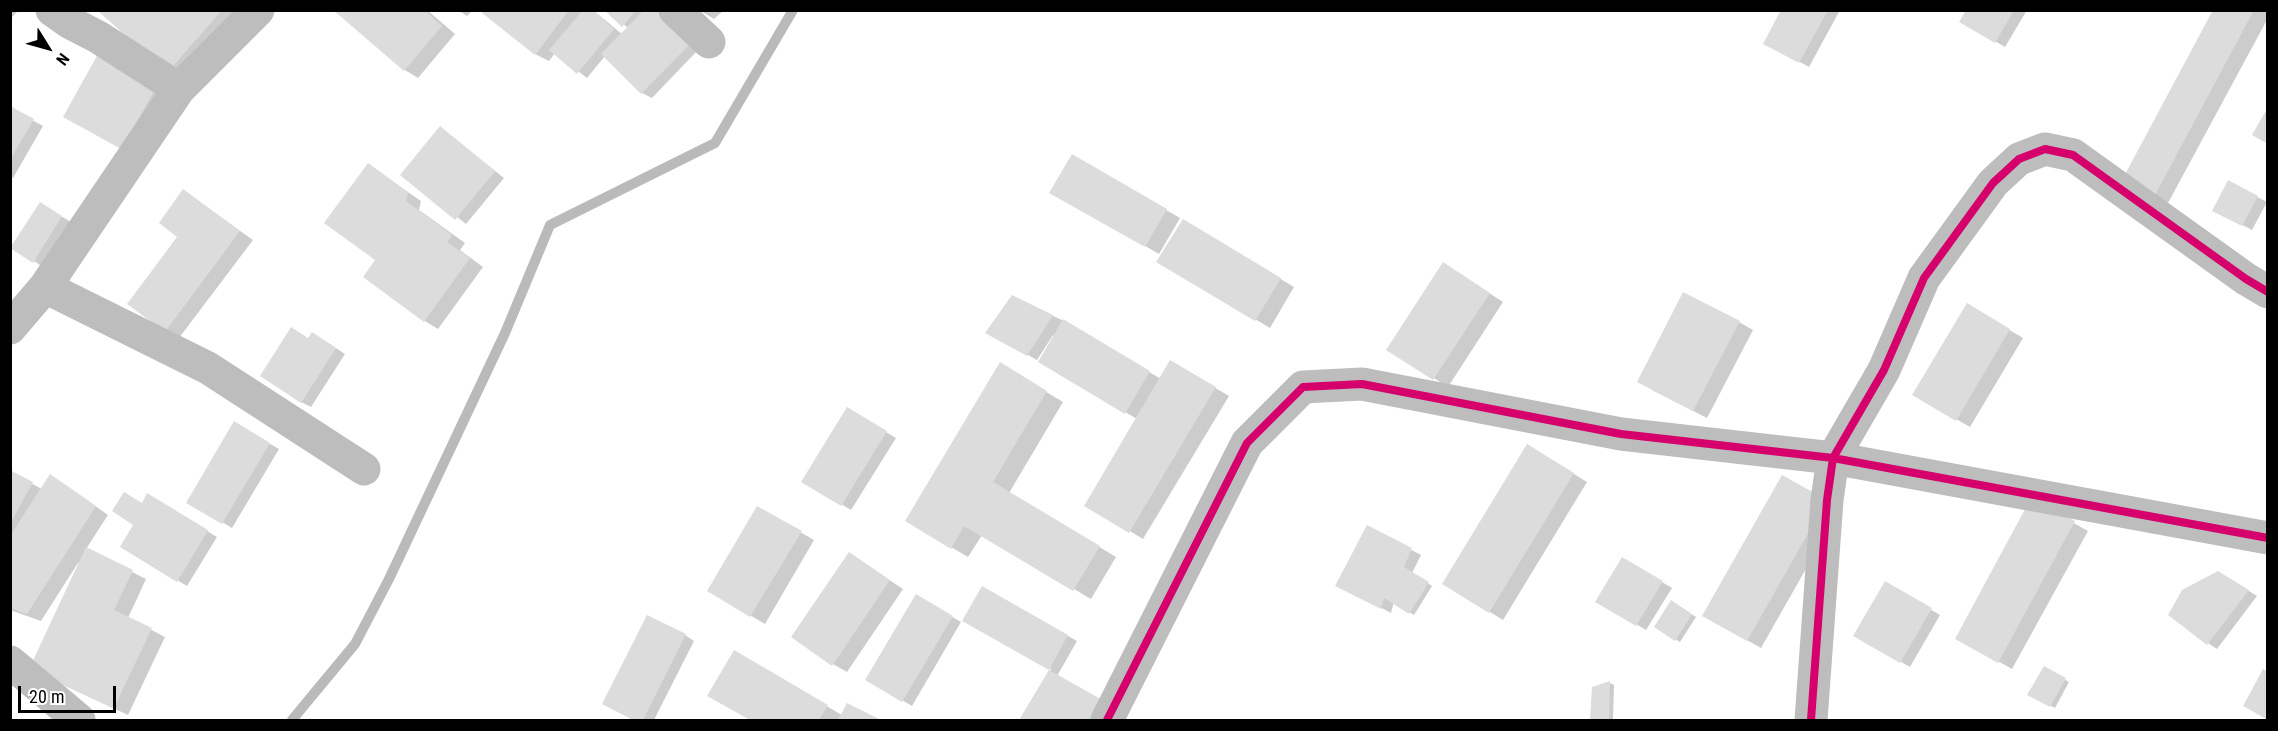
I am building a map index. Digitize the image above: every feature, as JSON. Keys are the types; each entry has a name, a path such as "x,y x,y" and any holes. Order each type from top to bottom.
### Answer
{"street":[{"path":"52,10 179,89"},
{"path":"10,328 45,287 179,89 258,10"},
{"path":"675,10 709,42"},
{"path":"1811,720 1827,500 1833,458 1884,370 1924,279 1994,183 2019,159 2045,149 2073,155 2246,279 2268,292"},
{"path":"45,287 208,368 364,469"},
{"path":"1107,720 1247,443 1303,387 1362,384 1621,434 1833,458 2268,538"},
{"path":"10,662 79,720"}],"building":[{"path":"97,10 222,10 167,73"},
{"path":"333,10 424,10 442,26 404,71"},
{"path":"484,10 569,10 535,55 482,13"},
{"path":"583,10 593,10 614,29 577,74 549,50"},
{"path":"604,10 636,10 622,27"},
{"path":"644,10 656,10 690,44 641,94 601,54"},
{"path":"1781,10 1828,10 1799,63 1763,44"},
{"path":"1966,10 2014,10 1995,43 1959,22"},
{"path":"2213,10 2254,10 2154,197 2122,180"},
{"path":"98,54 157,86 121,149 63,117"},
{"path":"10,106 34,119 10,160"},
{"path":"2268,107 2268,144 2252,135"},
{"path":"440,126 495,171 455,220 400,175"},
{"path":"1072,154 1167,209 1145,247 1049,193"},
{"path":"368,163 408,192 406,201 452,235 447,242 470,258 424,322 363,277 375,260 324,223"},
{"path":"2228,180 2258,196 2242,226 2212,211"},
{"path":"183,189 240,231 165,332 127,304 177,237 159,223"},
{"path":"40,202 62,216 33,263 10,248"},
{"path":"1183,219 1281,278 1255,321 1156,262"},
{"path":"1443,262 1490,293 1433,380 1386,350"},
{"path":"1683,292 1740,321 1693,411 1637,382"},
{"path":"1012,295 1053,315 1027,356 985,333"},
{"path":"1967,303 2010,329 1956,421 1912,395"},
{"path":"1063,319 1150,371 1125,414 1038,362"},
{"path":"291,327 308,338 312,332 336,348 301,403 260,376"},
{"path":"1170,360 1216,387 1129,533 1084,506"},
{"path":"1000,362 1047,391 993,482 1100,546 1073,591 964,526 951,549 905,521"},
{"path":"847,407 887,431 841,506 801,482"},
{"path":"234,421 270,443 222,524 186,503"},
{"path":"1527,444 1574,473 1489,613 1442,584"},
{"path":"10,470 33,482 10,524"},
{"path":"50,474 96,506 27,614 10,608 10,536"},
{"path":"1782,475 1827,500 1747,641 1702,616"},
{"path":"124,492 142,503 147,493 208,530 177,582 120,547 133,525 112,511"},
{"path":"2031,498 2075,521 1998,663 1955,639"},
{"path":"757,506 802,531 750,617 707,591"},
{"path":"1367,525 1412,548 1404,567 1429,582 1409,614 1384,598 1381,609 1335,586"},
{"path":"86,547 133,570 114,610 152,628 114,708 29,669"},
{"path":"849,552 890,580 832,666 791,637"},
{"path":"1622,557 1663,581 1636,626 1595,602"},
{"path":"2218,571 2249,590 2207,645 2168,615 2182,590"},
{"path":"1885,581 1932,608 1900,663 1853,636"},
{"path":"982,586 1068,635 1049,670 962,621"},
{"path":"916,594 953,616 902,702 865,680"},
{"path":"1671,600 1692,614 1675,641 1654,627"},
{"path":"647,615 686,634 643,720 633,720 602,704"},
{"path":"734,650 828,705 819,720 750,720 707,696"},
{"path":"2044,666 2066,678 2050,707 2027,695"},
{"path":"2263,669 2268,672 2268,720 2243,706"},
{"path":"1049,670 1106,702 1095,720 1019,720"},
{"path":"1610,681 1609,720 1590,720 1592,687"},
{"path":"847,703 881,720 838,720"}],"waterway":[{"path":"292,720 355,644 389,579 505,333 550,225 715,143 793,10"}],"cycle path":[{"path":"1811,720 1827,500 1833,458 1884,370 1924,278 1993,183 2019,159 2045,149 2073,155 2246,279 2268,292"},
{"path":"1107,720 1247,443 1303,387 1362,384 1621,434 1833,458 2268,538"}]}
